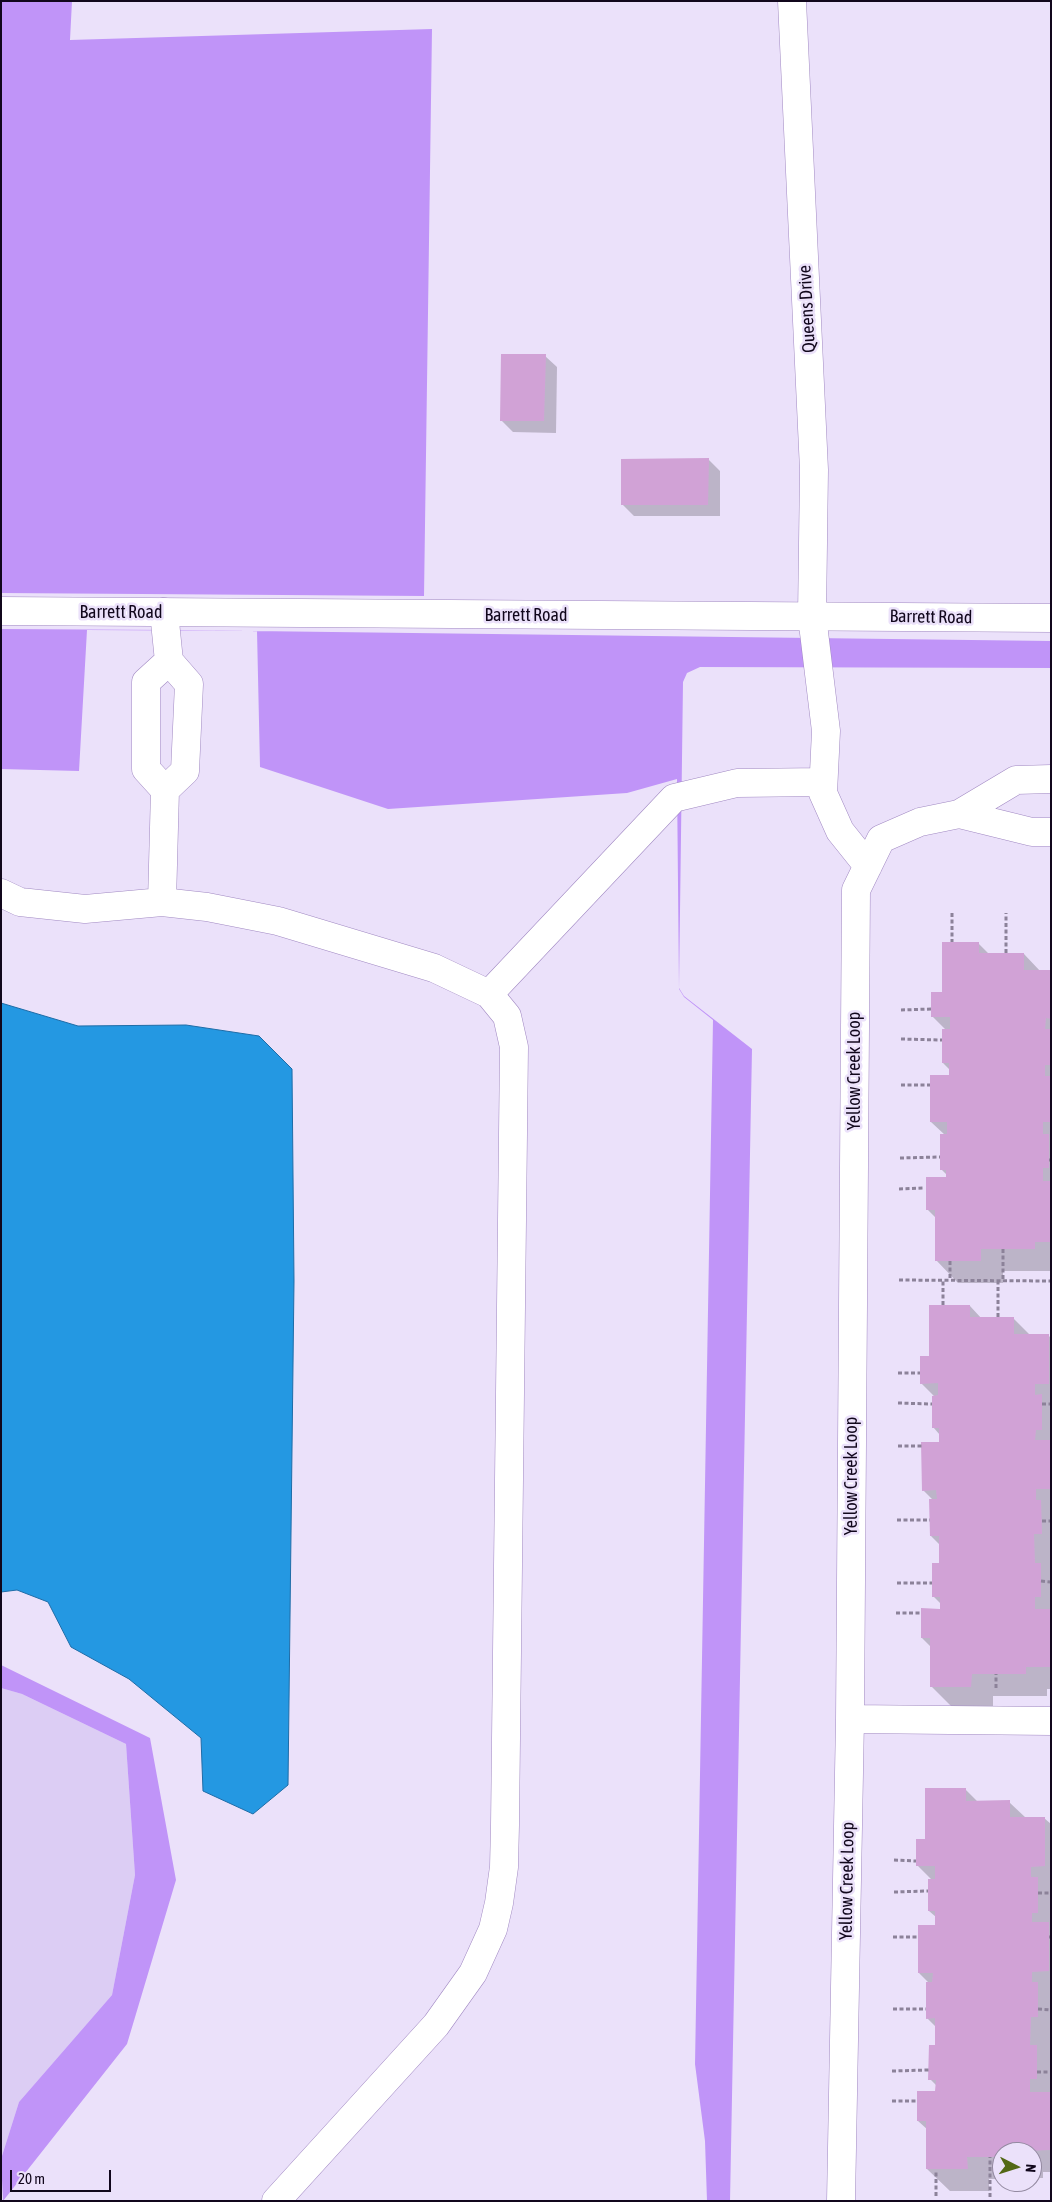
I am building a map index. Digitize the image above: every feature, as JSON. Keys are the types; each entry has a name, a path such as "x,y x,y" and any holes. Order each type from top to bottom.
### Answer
{"street":[{"name":"Queens Drive","path":"792,1 814,470 812,616 826,731 822,793 840,831 868,866"},
{"name":"Barrett Road","path":"1,611 1051,618"},
{"path":"164,612 168,661 189,684 185,771 165,790"},
{"path":"162,902 165,790 146,769 146,682 168,661"},
{"path":"959,814 1016,780 1051,779"},
{"path":"489,994 674,798 737,783 823,782"},
{"path":"959,814 1032,832 1051,832"},
{"name":"Yellow Creek Loop","path":"841,2201 850,1719 856,890 881,839 920,822 959,814"},
{"path":"1,893 20,902 85,909 162,902 207,907 278,921 434,968 489,994 507,1016 514,1047 505,1842 499,1902 493,1930 472,1973 436,2025 276,2201"},
{"path":"850,1719 1051,1721"}],"path":[{"path":"952,913 952,942"},
{"path":"1006,913 1006,953"},
{"path":"901,1010 931,1010"},
{"path":"901,1039 942,1040"},
{"path":"900,1085 930,1085"},
{"path":"900,1158 940,1157"},
{"path":"899,1189 926,1188"},
{"path":"1003,1249 1003,1281"},
{"path":"950,1261 950,1280"},
{"path":"899,1280 1051,1281"},
{"path":"943,1305 944,1280"},
{"path":"998,1281 998,1317"},
{"path":"898,1373 920,1373"},
{"path":"898,1403 932,1404"},
{"path":"1042,1404 1051,1404"},
{"path":"898,1446 922,1446"},
{"path":"897,1520 930,1520"},
{"path":"1042,1521 1051,1521"},
{"path":"1041,1581 1051,1582"},
{"path":"896,1584 932,1583"},
{"path":"896,1613 921,1613"},
{"path":"996,1674 996,1690"},
{"path":"894,1860 916,1861"},
{"path":"894,1892 928,1891"},
{"path":"1038,1893 1051,1893"},
{"path":"893,1937 918,1937"},
{"path":"893,2009 926,2009"},
{"path":"1038,2009 1051,2010"},
{"path":"892,2071 929,2070"},
{"path":"1037,2072 1051,2072"},
{"path":"892,2101 917,2101"},
{"path":"990,2157 990,2197"},
{"path":"936,2170 936,2196"}],"shaded area":[{"path":"1,1 72,1 70,40 432,29 424,596 1,593"},
{"path":"1,629 249,631 87,630 79,771 1,769"},
{"path":"257,631 1051,641 1051,668 700,667 687,673 683,682 679,988 684,996 752,1049 730,2201 707,2201 705,2141 695,2064 713,1020 684,997 679,989 677,779 627,793 388,809 260,767"},
{"path":"1,1665 150,1738 176,1880 127,2044 3,2201 1,2159 19,2102 112,1995 135,1875 126,1744 22,1694 1,1688"},
{"path":"1,1688 22,1694 126,1744 135,1875 112,1995 19,2102 1,2159"}],"water":[{"path":"1,1003 78,1026 186,1025 259,1036 292,1069 294,1281 288,1785 253,1814 203,1791 201,1738 129,1679 71,1647 48,1602 17,1590 1,1592"}],"building":[{"path":"501,354 546,354 544,421 500,421"},
{"path":"709,458 708,505 621,505 621,459"},
{"path":"942,942 979,942 979,953 1024,953 1024,970 1051,970 1051,1019 1046,1018 1045,1029 1051,1029 1051,1065 1045,1065 1045,1076 1051,1076 1051,1122 1043,1122 1043,1134 1049,1134 1049,1168 1043,1168 1043,1181 1051,1181 1051,1242 1035,1242 1035,1249 981,1249 981,1261 935,1261 935,1210 926,1210 926,1177 946,1177 946,1170 940,1170 940,1134 947,1134 947,1122 930,1122 930,1075 949,1075 949,1063 942,1063 942,1029 950,1029 950,1017 931,1017 931,992 942,992"},
{"path":"929,1305 970,1305 970,1317 1014,1317 1014,1334 1049,1334 1049,1384 1035,1384 1035,1395 1042,1394 1042,1430 1036,1430 1035,1440 1051,1440 1051,1489 1036,1489 1036,1500 1041,1500 1042,1534 1034,1534 1035,1563 1041,1563 1041,1597 1035,1597 1035,1609 1051,1609 1051,1667 1026,1667 1026,1674 972,1674 971,1687 930,1687 930,1638 921,1638 921,1608 940,1609 940,1597 932,1597 932,1563 939,1563 939,1536 930,1536 929,1499 937,1499 936,1490 922,1491 921,1442 939,1442 939,1428 932,1428 932,1396 938,1395 938,1383 920,1384 920,1356 929,1356"},
{"path":"925,1788 966,1788 966,1801 1010,1800 1010,1817 1045,1817 1045,1866 1031,1867 1031,1877 1038,1877 1038,1913 1032,1913 1032,1922 1049,1922 1049,1971 1032,1972 1032,1982 1038,1982 1038,2017 1031,2017 1030,2045 1037,2045 1037,2079 1030,2079 1030,2092 1050,2092 1050,2150 1042,2150 1042,2142 992,2142 992,2157 967,2157 968,2169 926,2169 926,2121 917,2121 917,2091 935,2091 936,2080 928,2080 929,2045 935,2045 935,2018 926,2019 926,1982 932,1982 933,1973 918,1973 918,1925 935,1925 935,1911 928,1911 928,1879 935,1879 935,1866 916,1866 916,1839 925,1839"}]}
